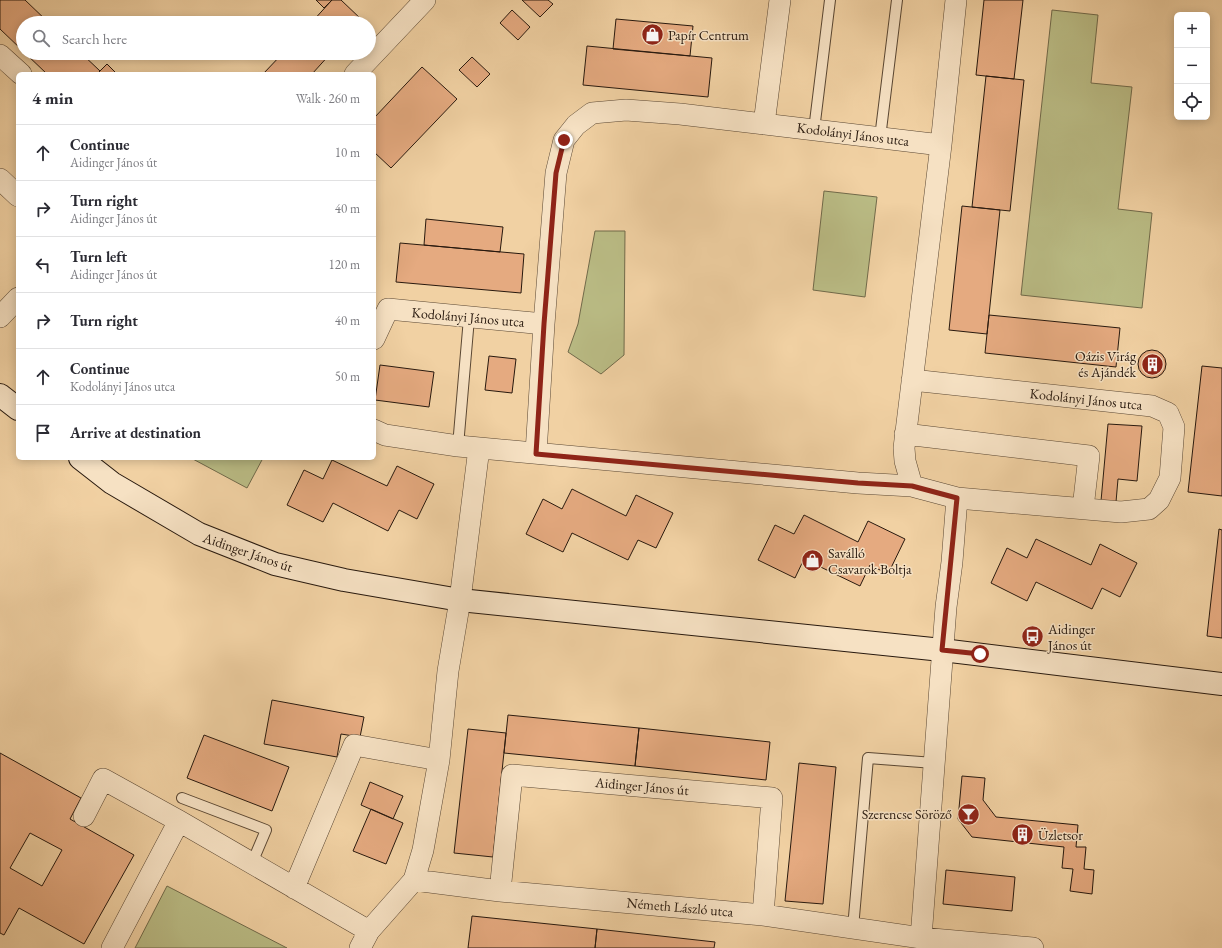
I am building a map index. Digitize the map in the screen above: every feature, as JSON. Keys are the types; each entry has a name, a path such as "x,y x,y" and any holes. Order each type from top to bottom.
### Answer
{"street":[{"path":"764,124 780,0"},
{"path":"912,486 905,461 905,434 941,145 956,0"},
{"path":"376,51 420,2"},
{"path":"0,55 19,72"},
{"path":"357,72 368,60"},
{"name":"Kodolányi János utca","path":"376,335 388,309 469,318 544,324 556,173 564,140 576,125 592,113 626,110 680,114 941,145"},
{"path":"0,179 16,194"},
{"path":"0,317 16,300"},
{"path":"536,454 544,324"},
{"name":"Kodolányi János utca","path":"912,380 1152,406 1168,413 1174,427 1170,478 1159,500 1149,509 1121,512 1082,508"},
{"path":"0,395 16,407"},
{"path":"376,431 385,435 458,446 851,483 912,486 957,498 1082,508 1089,456 905,434"},
{"path":"84,816 103,779 294,888 365,940 414,880 423,850 438,760 448,671 460,600 479,448"},
{"name":"Aidinger János út","path":"83,460 112,483 198,534 275,564 344,580 460,600 942,650 1222,684"},
{"path":"921,938 942,650 957,498"},
{"path":"294,888 354,745 438,760"},
{"name":"Aidinger János út","path":"500,891 512,775 772,798 762,915"},
{"path":"112,948 178,821"},
{"name":"Németh László utca","path":"414,880 500,891 762,915 921,938 1033,948"}],"lane":[{"path":"814,130 830,0"},
{"path":"880,138 897,0"},
{"path":"458,446 469,318"},
{"path":"853,928 868,758 934,763"},
{"path":"182,798 266,830 252,863"}],"green space":[{"path":"1052,10 1098,15 1091,83 1132,87 1118,209 1152,213 1142,308 1021,295"},
{"path":"824,191 877,197 865,297 813,290"},
{"path":"595,231 625,231 624,355 601,374 568,352 578,324"},
{"path":"195,460 262,460 247,488"},
{"path":"167,886 287,948 135,948"}],"building":[{"path":"0,0 25,0 42,16 16,16 16,44 0,29"},
{"path":"316,0 332,0 324,8"},
{"path":"332,0 341,0 358,16 317,16"},
{"path":"522,0 548,0 553,4 540,17"},
{"path":"984,0 1023,0 1014,79 976,75"},
{"path":"512,10 530,27 518,40 500,23"},
{"name":"Papír Centrum","path":"616,19 693,26 690,56 613,49"},
{"path":"587,46 712,58 708,97 583,85"},
{"path":"472,57 490,74 477,87 459,70"},
{"path":"32,60 88,60 100,71 99,72 45,72"},
{"path":"276,60 325,60 314,72 265,72"},
{"path":"107,64 115,72 99,72"},
{"path":"422,67 457,99 391,168 376,154 376,116"},
{"path":"986,76 1024,80 1010,211 972,207"},
{"path":"962,206 1000,210 987,334 949,330"},
{"path":"426,219 503,227 500,252 424,245"},
{"path":"400,243 524,254 521,293 396,282"},
{"path":"989,315 1120,328 1116,367 985,353"},
{"name":"Oázis Virág és Ajándék","path":"1152,350 1162,354 1166,364 1162,374 1152,378 1142,374 1138,364 1142,354"},
{"path":"489,356 516,359 512,393 485,390"},
{"path":"380,365 434,372 429,407 376,400"},
{"path":"1202,366 1222,368 1222,496 1188,492"},
{"path":"1108,424 1142,426 1137,481 1118,479 1116,502 1101,501"},
{"path":"332,460 387,486 397,466 434,484 417,519 399,510 388,531 333,503 323,522 287,505 304,470 323,479"},
{"path":"572,489 626,516 636,495 673,513 656,548 638,540 628,560 572,533 563,552 526,534 543,499 562,509"},
{"path":"804,515 858,542 868,521 905,539 888,574 870,565 860,586 804,559 795,578 758,560 775,525 794,534"},
{"path":"1219,529 1222,530 1222,638 1207,636"},
{"path":"1036,539 1091,565 1100,544 1137,563 1120,597 1102,588 1092,609 1036,582 1027,601 991,583 1007,548 1027,558"},
{"path":"272,700 364,717 360,737 341,734 337,757 264,744"},
{"path":"508,715 639,728 635,766 504,753"},
{"path":"639,728 770,742 766,780 635,766"},
{"path":"468,729 506,733 493,857 454,853"},
{"path":"204,735 289,767 272,811 187,778"},
{"path":"0,753 81,798 70,819 134,855 84,944 19,908 4,935 0,933","holes":["30,833 62,850 42,886 10,868"]},
{"path":"799,763 836,767 823,904 785,901"},
{"name":"Üzletsor","path":"962,776 985,778 983,800 996,817 1078,825 1076,847 1086,847 1084,869 1094,870 1092,894 1070,891 1073,869 1062,868 1064,847 972,837 958,819"},
{"path":"370,782 403,796 393,819 361,805"},
{"path":"371,809 403,823 386,864 353,851"},
{"path":"946,870 1015,877 1012,911 943,904"},
{"path":"472,916 597,929 595,948 468,948"},
{"path":"597,929 715,942 714,948 595,948"}],"place":[{"name":"Papír Centrum","path":"653,35"},
{"name":"Oázis Virág és Ajándék","path":"1152,364"},
{"name":"Saválló Csavarok Boltja","path":"812,561"},
{"name":"Aidinger János út","path":"1033,637"},
{"name":"Szerencse Söröző","path":"968,814"},
{"name":"Üzletsor","path":"1023,835"}],"route":[{"path":"564,140 556,173 544,324 536,454 858,483 912,486 957,498 952,562 942,650 980,654"}]}
